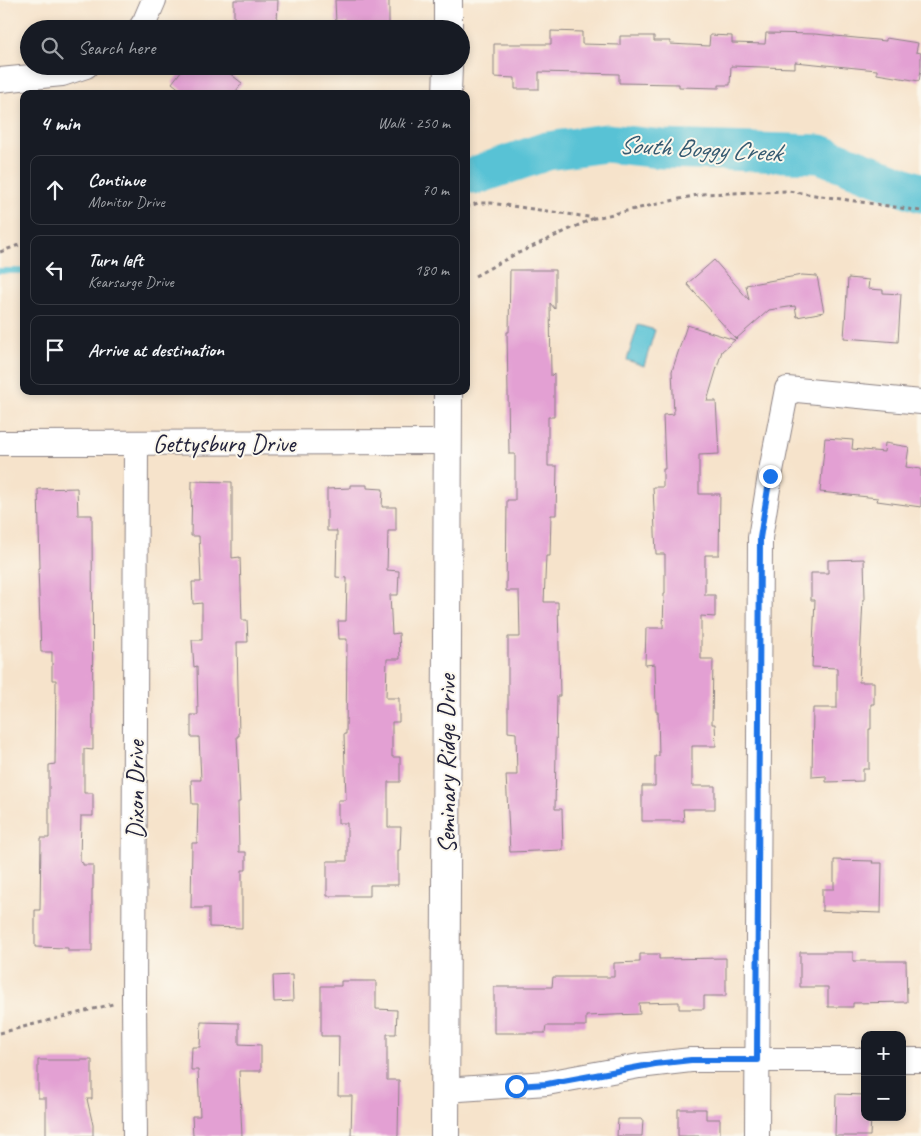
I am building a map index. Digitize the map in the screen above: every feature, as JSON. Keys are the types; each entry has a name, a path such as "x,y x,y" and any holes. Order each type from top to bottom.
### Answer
{"street":[{"path":"146,20 154,0"},
{"path":"448,0 448,20"},
{"path":"0,80 52,75"},
{"path":"447,90 448,75"},
{"path":"757,1136 760,538 787,389 921,402"},
{"name":"Seminary Ridge Drive","path":"446,1136 448,395"},
{"name":"Gettysburg Drive","path":"0,443 448,442"},
{"name":"Dixon Drive","path":"136,443 134,970 136,1136"},
{"path":"445,1090 547,1084 655,1064 691,1060 861,1060"},
{"path":"906,1060 921,1060"}],"path":[{"path":"475,276 512,256 595,218 702,194 788,191 921,211"},
{"path":"470,206 491,202 595,218"},
{"path":"0,252 20,244"},
{"path":"0,1032 115,1004"}],"water":[{"path":"638,325 655,330 644,366 627,360"}],"building":[{"path":"234,0 278,0 277,20 234,20"},
{"path":"335,0 389,0 389,20 336,20"},
{"path":"551,31 582,32 582,44 620,45 620,36 654,36 654,41 670,41 670,44 709,46 710,35 732,36 732,43 765,44 766,33 815,34 886,41 886,38 918,43 916,52 921,53 921,70 919,81 877,74 877,70 795,62 795,68 731,66 730,85 719,85 719,88 679,87 679,84 619,83 619,74 539,72 539,89 515,89 515,78 494,77 494,44 551,44"},
{"path":"178,75 232,75 242,83 237,90 181,90 172,83"},
{"path":"714,260 749,300 746,285 802,275 817,276 824,312 797,317 795,306 769,310 736,339 687,284"},
{"path":"510,270 555,270 555,309 550,303 551,376 554,373 554,417 548,417 548,466 557,466 556,515 551,515 550,556 546,556 544,602 558,602 560,696 557,696 555,809 562,809 563,850 510,852 506,775 517,775 516,733 508,732 508,637 520,637 519,591 506,591 507,500 515,500 515,454 509,454 507,332 509,332"},
{"path":"848,278 869,280 868,289 883,290 883,293 901,294 898,342 844,338"},
{"path":"687,325 735,340 722,351 707,401 716,401 719,454 699,455 699,494 720,494 719,555 705,555 705,595 715,595 715,617 701,616 701,659 713,659 712,724 715,724 716,746 692,746 692,786 715,786 715,809 683,809 684,821 642,821 642,786 655,786 655,756 659,756 655,664 645,665 646,628 663,628 665,594 665,554 656,554 653,487 663,487 663,469 665,469 663,415 674,414 672,371"},
{"path":"825,438 853,440 852,449 884,452 885,443 909,447 906,467 921,469 921,507 877,501 878,498 820,492"},
{"path":"192,481 232,482 232,558 240,557 242,620 247,620 248,642 237,642 239,852 246,852 246,870 242,870 242,928 209,927 209,908 191,908 192,843 197,843 198,804 192,804 191,780 201,780 199,737 191,737 191,715 198,715 197,666 194,667 192,640 202,640 202,603 193,604 192,582 201,582 199,536 191,536"},
{"path":"350,485 367,485 367,488 383,489 382,507 396,507 396,531 388,531 387,570 399,571 398,595 390,595 392,634 399,633 400,659 387,659 386,698 399,698 399,722 392,722 392,757 400,757 400,782 388,782 388,827 401,827 400,850 398,850 398,885 370,885 370,896 327,896 327,861 347,861 347,823 338,823 338,800 346,800 344,734 346,734 347,639 339,639 338,621 346,621 347,578 336,577 337,531 327,531 327,489 350,488"},
{"path":"77,488 78,515 92,515 93,750 84,749 84,793 93,793 93,816 81,816 80,862 83,865 93,865 92,951 68,951 68,948 35,947 35,910 40,910 41,838 49,838 49,765 55,764 56,680 52,680 52,652 41,652 38,489"},
{"path":"864,559 865,599 863,599 859,682 874,682 874,704 871,704 871,729 869,729 869,769 863,769 863,781 826,782 826,776 812,777 813,708 837,708 837,668 812,667 815,600 811,600 811,573 828,573 828,560"},
{"path":"834,860 882,863 881,913 822,911 822,889 834,889"},
{"path":"800,952 853,952 853,961 906,961 907,1002 853,1003 853,1007 828,1007 828,987 800,987"},
{"path":"640,954 659,954 659,959 726,958 726,996 704,996 704,1009 679,1009 679,1002 639,1003 640,1014 586,1016 586,1026 546,1026 545,1033 494,1033 494,987 552,987 553,977 614,977 614,963 640,962"},
{"path":"292,975 293,1001 274,1002 273,976"},
{"path":"341,981 376,981 376,1009 397,1010 396,1034 387,1034 387,1080 399,1080 398,1136 351,1136 352,1096 338,1096 339,1036 321,1036 321,986 341,986"},
{"path":"201,1022 239,1023 239,1044 261,1045 261,1071 239,1071 242,1136 193,1136 192,1116 200,1116 198,1070 191,1070 192,1047 200,1047"},
{"path":"38,1060 92,1060 92,1099 87,1099 93,1125 93,1136 46,1136 46,1098 38,1098"},
{"path":"836,1094 861,1095 861,1121 871,1121 870,1136 835,1136"},
{"path":"678,1109 706,1109 706,1119 720,1119 720,1136 678,1136"},
{"path":"618,1119 643,1119 642,1136 617,1136"}],"waterway":[{"name":"South Boggy Creek","path":"477,175 547,151 606,143 662,149 820,154 921,193"},
{"name":"South Boggy Creek","path":"0,271 20,271"}],"route":[{"path":"516,1086 547,1084 639,1066 691,1060 757,1060 760,538 770,476"}]}
